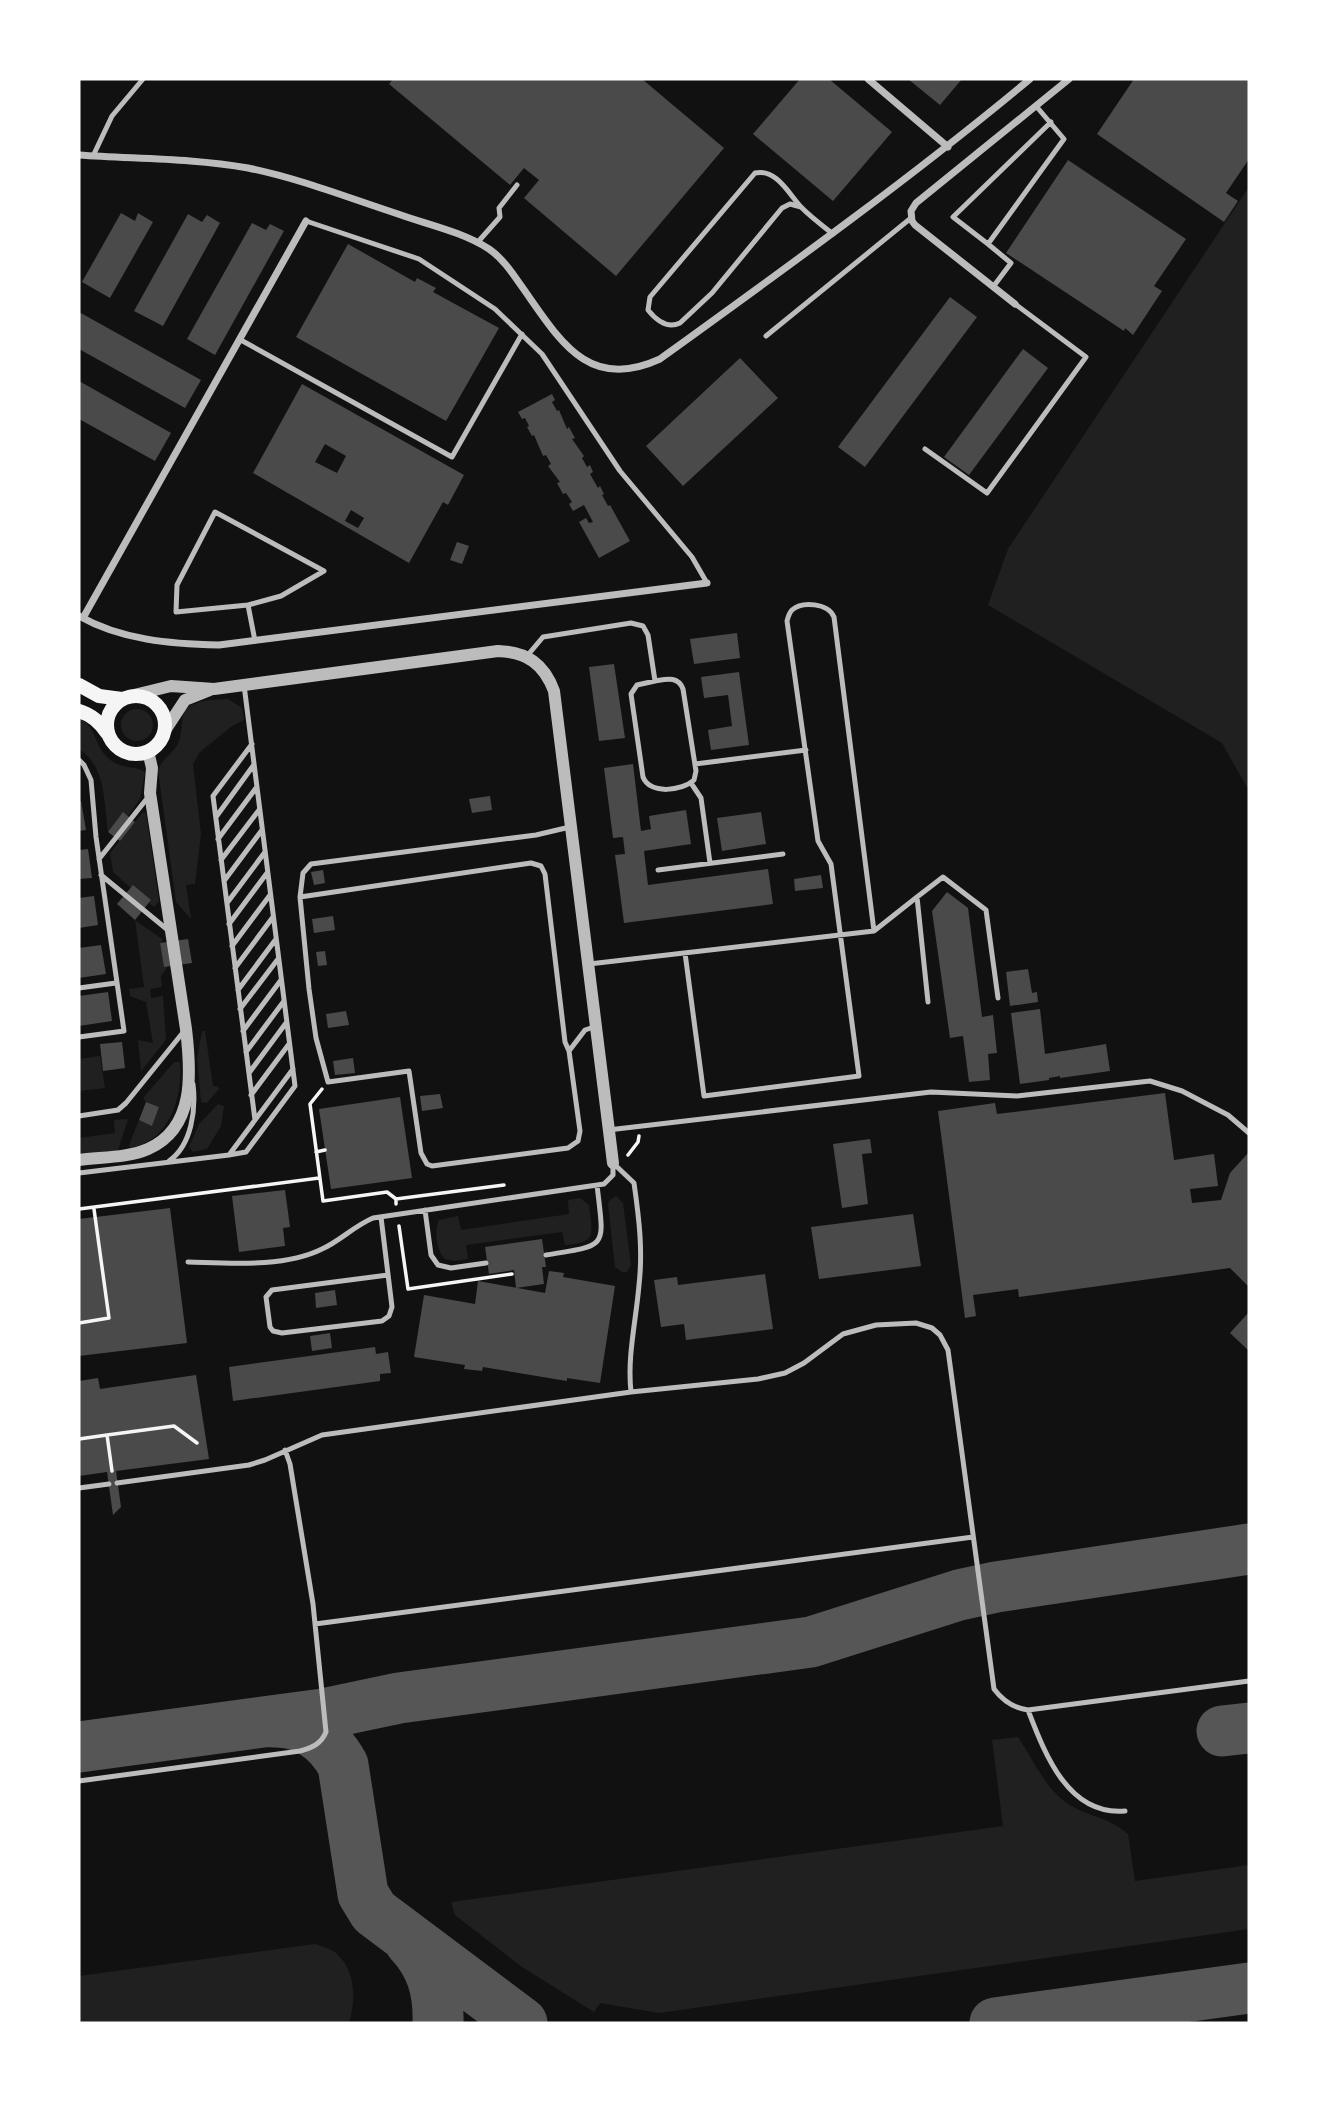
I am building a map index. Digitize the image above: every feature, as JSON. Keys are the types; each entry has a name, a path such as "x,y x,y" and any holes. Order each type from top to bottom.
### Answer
{"main road":[{"path":"79,685 99,696 140,696 156,703 164,718 164,732 156,746 148,751 130,753 114,744 102,723 79,711"},
{"path":"109,736 107,728 110,712 126,698"}],"street":[{"path":"868,79 948,147"},
{"path":"79,155 179,160 252,169 288,178 477,243 505,263 571,351 594,366 622,371 648,365 660,359 948,147 1030,79"},
{"path":"1015,304 915,225 911,215 916,203 1069,79"},
{"path":"306,221 81,617 107,629 162,642 219,645 707,583"},
{"path":"126,698 171,687 214,689 498,651 527,656 544,670 554,691 586,964 613,1163"},
{"path":"164,732 185,700 214,689"},
{"path":"79,1160 147,1150 175,1125 185,1105 191,1067 150,793 152,768 148,751"}],"lane":[{"path":"93,156 112,116 143,79"},
{"path":"988,244 1064,139 1036,106"},
{"path":"993,287 1011,263 953,217 1051,122"},
{"path":"801,207 790,204 782,208 712,293 680,323 674,326 662,324 648,310 650,297 750,176 760,172 770,175 792,194 801,207 833,234"},
{"path":"477,243 500,217 499,208 517,185"},
{"path":"766,336 911,215"},
{"path":"306,221 419,260 495,309 542,354 620,471 692,557 707,583"},
{"path":"925,449 987,494 1086,357 1015,304"},
{"path":"239,339 452,457 522,334"},
{"path":"215,512 324,571 281,596 248,605 176,612 177,585 215,512"},
{"path":"248,605 255,641"},
{"path":"685,953 704,1096 859,1076 831,864 818,841 787,621 792,610 798,607 820,605 826,607 834,617 874,931"},
{"path":"527,656 543,637 637,624 647,630 656,681"},
{"path":"674,679 681,684 695,764 696,776 691,783 654,788 645,783 631,694 637,685 656,681 674,679"},
{"path":"79,1172 246,1152 295,1086 244,685"},
{"path":"251,744 213,796 255,1121"},
{"path":"695,764 806,750"},
{"path":"79,760 91,780 101,875 124,1031 79,1037"},
{"path":"216,817 254,765"},
{"path":"691,783 701,798 710,863"},
{"path":"218,839 257,787"},
{"path":"99,859 150,793"},
{"path":"221,860 260,808"},
{"path":"300,897 531,863 541,866 544,869 565,1042 569,1051 580,1131 574,1146 440,1166 427,1164 421,1153 409,1071 328,1082 316,1038 300,897 303,873 311,864 537,835 570,827"},
{"path":"224,881 262,830"},
{"path":"227,903 265,851"},
{"path":"658,870 783,854"},
{"path":"229,924 268,872"},
{"path":"101,875 171,933"},
{"path":"586,964 874,931 943,877 986,910 998,998"},
{"path":"232,946 271,894"},
{"path":"917,897 928,1002"},
{"path":"235,968 274,916"},
{"path":"238,990 276,938"},
{"path":"240,1009 279,957"},
{"path":"243,1031 282,979"},
{"path":"79,988 116,983"},
{"path":"246,1052 284,1000"},
{"path":"249,1073 287,1022"},
{"path":"569,1051 585,1030 596,1026"},
{"path":"79,1116 118,1110 186,1029"},
{"path":"251,1095 290,1043"},
{"path":"166,1162 178,1152 193,1118 191,1067"},
{"path":"229,1155 293,1069"},
{"path":"608,1130 931,1092 1017,1096 1150,1081 1182,1091 1228,1115 1249,1133"},
{"path":"188,1262 233,1264 309,1254 323,1249 363,1222 382,1217 604,1184 613,1175 613,1163"},
{"path":"613,1163 635,1183 642,1239 629,1374 631,1392"},
{"path":"546,1255 589,1248 598,1242 602,1229 597,1185"},
{"path":"425,1210 432,1255 438,1265 451,1268 486,1263"},
{"path":"382,1217 392,1307 389,1316 382,1321 282,1333 270,1328 266,1297 272,1290 388,1275"},
{"path":"117,1483 249,1465 322,1435 631,1392 758,1379 785,1373 804,1363 843,1334 876,1325 916,1323 932,1328 940,1335 948,1350 994,1689 1008,1704 1028,1710 1249,1681"},
{"path":"79,1781 300,1751 323,1739 326,1732 315,1624 290,1464 285,1450"},
{"path":"79,1489 109,1484"},
{"path":"315,1624 973,1537"},
{"path":"1028,1710 1045,1756 1065,1785 1084,1802 1111,1812 1125,1811"}],"path":[{"path":"628,1155 638,1142 642,1126"},
{"path":"316,1152 325,1150"},
{"path":"79,1209 319,1178"},
{"path":"396,1199 515,1183"},
{"path":"79,1323 109,1318 94,1208"},
{"path":"79,1439 174,1426 197,1443"},
{"path":"107,1435 111,1471"}],"shaded area":[{"path":"1249,187 1249,791 1222,743 988,605 1008,549"},
{"path":"228,699 242,708 244,720 232,726 200,752 193,764 201,834 195,884 186,885 191,919 176,902 158,771 178,744 186,710 196,703"},
{"path":"137,709 148,714 153,725 148,736 137,741 126,736 121,725 126,714"},
{"path":"79,718 89,726 108,758 145,772 140,799 128,816 123,813 108,832 99,775 88,756 79,749"},
{"path":"143,812 146,813 159,901 154,907 149,903 151,900 131,888 113,872 110,853"},
{"path":"135,920 162,939 163,942 160,943 164,966 168,966 161,976 162,987 150,989 151,998 163,996 166,1040 141,1071 138,1040 153,1043 146,1002 130,996 129,989 144,987"},
{"path":"202,1031 205,1031 213,1086 219,1089 207,1103 201,1102 197,1059"},
{"path":"100,1056 105,1088 79,1091 79,1059"},
{"path":"174,1062 180,1062 180,1075 171,1115 155,1136 144,1144 130,1148 139,1120 152,1125 159,1107 143,1098"},
{"path":"218,1104 224,1106 221,1126 207,1149 193,1152 189,1147 199,1124"},
{"path":"128,1119 118,1150 79,1157 79,1138 115,1133 114,1120"},
{"path":"616,1196 623,1203 631,1265 627,1272 615,1267 608,1205"},
{"path":"580,1198 589,1205 591,1223 590,1235 583,1242 565,1245 562,1232 466,1245 468,1259 455,1261 445,1259 438,1246 436,1235 439,1220 458,1216 461,1230 569,1214 568,1200"},
{"path":"1018,1737 1042,1777 1057,1795 1075,1808 1108,1821 1128,1834 1135,1881 1249,1865 1249,1929 659,2013 600,2003 594,2012 522,1967 455,1915 451,1902 1003,1826 992,1740"},
{"path":"315,1944 336,1953 343,1960 351,1977 353,2005 349,2023 79,2023 79,1976"}],"building":[{"path":"393,79 642,79 724,148 616,276 524,198 539,180 524,168 510,185 389,84"},
{"path":"800,79 829,79 892,132 833,201 753,134"},
{"path":"908,79 962,79 940,105"},
{"path":"1134,79 1249,79 1249,159 1226,193 1238,201 1224,222 1097,134"},
{"path":"1068,160 1186,239 1154,286 1162,291 1133,335 1006,253"},
{"path":"121,213 135,221 138,213 153,222 110,298 82,282"},
{"path":"188,214 202,222 207,215 220,223 163,326 134,311"},
{"path":"252,223 266,230 270,224 284,231 215,355 187,339"},
{"path":"348,244 415,282 417,278 436,288 433,292 499,328 446,421 296,337"},
{"path":"950,297 977,317 865,467 838,447"},
{"path":"79,312 201,380 185,408 79,349"},
{"path":"1023,349 1048,368 969,475 944,457"},
{"path":"740,358 778,398 683,486 646,446"},
{"path":"79,381 171,433 155,461 79,419"},
{"path":"302,384 464,475 448,505 443,502 409,563 253,473","holes":["325,444 346,456 337,473 315,462","351,510 364,518 358,528 345,521"]},
{"path":"552,394 555,400 552,402 575,438 572,439 584,456 582,458 587,467 590,465 593,472 590,474 598,488 600,486 608,506 610,505 630,541 599,558 579,522 586,518 589,523 593,522 584,505 573,511 569,504 572,502 566,493 563,494 557,483 560,482 548,466 551,464 546,455 543,456 525,418 522,419 518,412"},
{"path":"457,542 469,546 462,564 450,560"},
{"path":"737,633 740,658 694,664 690,639"},
{"path":"614,664 625,738 599,741 589,667"},
{"path":"739,672 749,745 711,750 708,730 732,726 728,695 704,698 701,677"},
{"path":"633,764 641,831 651,829 649,816 686,810 691,844 644,851 648,885 768,869 773,904 624,923 615,855 625,854 623,837 613,838 604,768"},
{"path":"490,796 492,810 472,813 469,799"},
{"path":"79,801 86,830 79,831"},
{"path":"123,812 135,822 120,841 108,832"},
{"path":"761,812 766,844 722,851 717,818"},
{"path":"88,849 92,878 79,879 79,850"},
{"path":"323,870 325,883 314,885 311,872"},
{"path":"821,875 823,888 795,891 794,879"},
{"path":"133,885 151,900 135,920 117,904"},
{"path":"947,892 968,908 982,1017 993,1015 997,1053 988,1054 990,1080 969,1082 963,1036 950,1038 932,911"},
{"path":"94,896 98,925 79,928 79,898"},
{"path":"333,916 335,930 314,933 312,919"},
{"path":"188,939 192,963 164,967 160,943"},
{"path":"101,945 106,974 79,978 79,948"},
{"path":"325,951 327,965 318,966 316,952"},
{"path":"1028,969 1032,993 1037,992 1038,1002 1010,1006 1006,972"},
{"path":"108,992 112,1021 79,1026 79,996"},
{"path":"1040,1009 1045,1054 1106,1044 1110,1071 1060,1076 1020,1084 1011,1013"},
{"path":"346,1011 349,1025 328,1028 326,1014"},
{"path":"122,1042 125,1068 103,1071 100,1044"},
{"path":"353,1058 355,1073 335,1075 333,1061"},
{"path":"1165,1093 1174,1160 1214,1154 1218,1186 1190,1189 1192,1203 1221,1200 1230,1173 1249,1152 1249,1287 1230,1268 1019,1297 1018,1289 973,1295 976,1316 965,1318 938,1111 995,1103 997,1114"},
{"path":"440,1094 443,1108 422,1111 420,1096"},
{"path":"400,1097 412,1178 331,1189 319,1109"},
{"path":"146,1102 159,1107 152,1126 139,1120"},
{"path":"870,1139 872,1153 862,1154 868,1204 842,1208 833,1144"},
{"path":"285,1190 290,1227 283,1228 285,1246 239,1252 232,1196"},
{"path":"170,1208 187,1343 79,1356 79,1219"},
{"path":"913,1214 921,1266 819,1279 811,1227"},
{"path":"542,1239 546,1267 542,1267 544,1284 516,1288 514,1270 489,1274 485,1247"},
{"path":"549,1271 564,1273 563,1277 615,1286 600,1383 567,1378 567,1381 483,1367 482,1371 464,1369 465,1365 414,1357 424,1295 475,1304 478,1281 545,1293"},
{"path":"765,1274 773,1329 686,1340 684,1324 661,1327 654,1280 677,1277 678,1285"},
{"path":"335,1290 337,1305 316,1308 315,1293"},
{"path":"1249,1312 1249,1351 1230,1333"},
{"path":"330,1333 332,1348 312,1351 310,1336"},
{"path":"375,1347 376,1354 388,1352 391,1373 380,1374 380,1381 233,1401 229,1367"},
{"path":"196,1375 209,1459 116,1471 121,1507 113,1515 107,1472 79,1476 79,1381 98,1378 100,1389"}],"taxiway":[{"path":"79,1747 323,1714 399,1698 811,1642 959,1595 996,1587 1249,1549"},
{"path":"273,1722 295,1724 314,1733 323,1739 343,1765 363,1894 374,1912 522,2023"},
{"path":"1222,1731 1249,1728"},
{"path":"410,1942 424,1960 433,1980 438,2023"},
{"path":"995,2023 1249,1988"}]}
